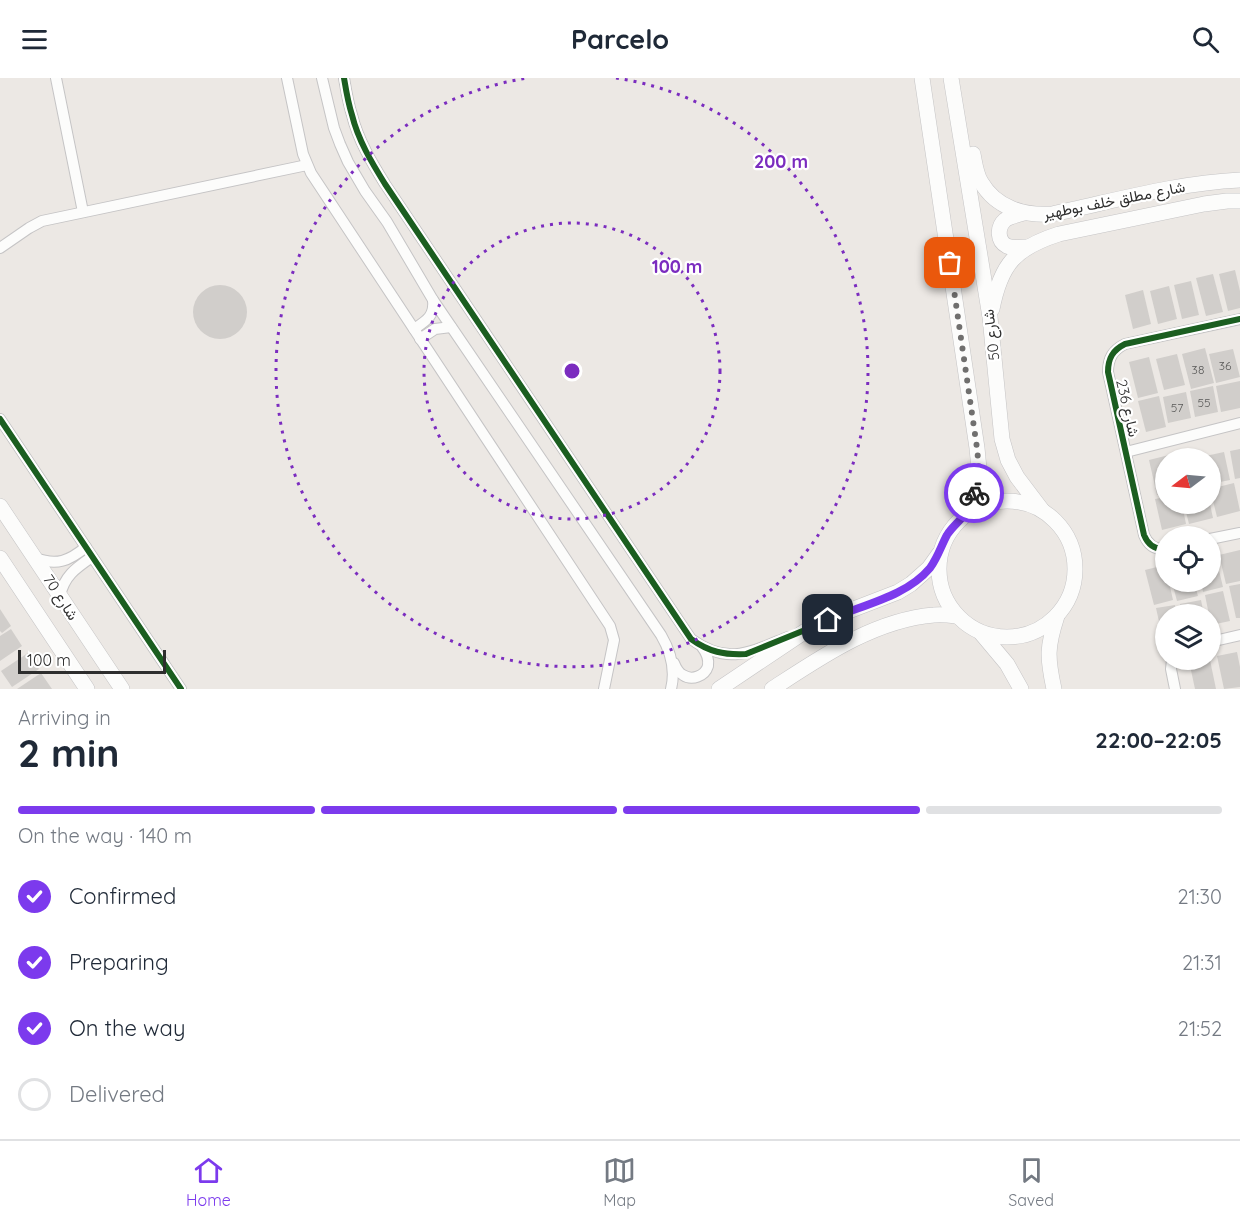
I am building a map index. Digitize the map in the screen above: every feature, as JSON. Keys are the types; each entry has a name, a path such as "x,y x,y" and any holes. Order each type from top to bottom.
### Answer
{"main road":[{"name":"شارع 50","path":"922,78 977,448 979,469 976,487 967,513"},
{"name":"شارع 50","path":"951,78 990,317 1002,439 1008,460 1017,477 1042,510"},
{"name":"شارع مطلق خلف بوطهير","path":"954,97 980,181 988,192 1008,208 1024,213 1052,214 1182,186 1240,180"},
{"name":"شارع مطلق خلف بوطهير","path":"990,317 996,288 1011,261 1027,247 1042,239 1204,204 1240,201"},
{"path":"1024,213 1003,222 999,228 999,235 1007,246 1027,247"},
{"path":"719,689 810,628 898,592 911,584 929,568 955,524 977,507 998,501 1032,505 1054,519 1064,531 1075,560 1072,590 1057,616 1048,624 1027,635 1004,638 981,633 968,626 957,616 947,602 940,586 938,569 940,552"},
{"name":"شارع 70","path":"0,506 122,689"},
{"name":"شارع 70","path":"0,558 87,689"},
{"path":"772,689 815,661 897,621 936,614 957,616"},
{"path":"1054,689 1048,649 1057,616"},
{"path":"981,633 1007,664 1021,689"}],"street":[{"path":"56,78 83,212"},
{"path":"287,78 300,142 307,165 316,181 610,626 614,640 604,689"},
{"path":"322,78 334,128 348,162 433,300 668,647 672,661 671,689"},
{"path":"344,78 357,131 385,184 691,639 702,647 723,653 746,654 810,628"},
{"path":"0,248 42,221 307,165"},
{"path":"414,329 428,320 433,308 433,300"},
{"name":"شارع 236","path":"1155,548 1146,539 1108,372 1110,358 1125,344 1240,319"},
{"path":"420,339 435,329 452,327"},
{"path":"0,419 181,689"},
{"path":"1126,452 1240,423"},
{"path":"1221,537 1240,533"},
{"path":"35,558 50,562 65,561 89,552"},
{"path":"60,596 68,577 89,552"},
{"path":"1221,639 1240,635"},
{"path":"672,661 683,675 690,678 700,676 708,665 706,653 702,647"},
{"path":"1171,670 1175,689"}],"building":[{"path":"1235,270 1240,291 1240,308 1228,311 1219,274"},
{"path":"1213,274 1223,312 1206,316 1196,278"},
{"path":"1191,281 1199,315 1182,319 1174,285"},
{"path":"215,285 225,285 235,289 243,297 247,312 243,327 235,335 225,339 215,339 205,335 197,327 193,317 193,307 197,297 205,289"},
{"path":"1169,286 1177,319 1158,324 1150,291"},
{"path":"1143,290 1151,324 1133,329 1125,295"},
{"path":"1205,348 1214,383 1191,389 1182,354"},
{"path":"1233,349 1240,377 1216,383 1209,354"},
{"path":"1177,354 1185,385 1164,390 1156,359"},
{"path":"1149,357 1158,393 1138,398 1129,362"},
{"path":"1240,381 1240,408 1221,412 1216,386"},
{"path":"1213,386 1218,412 1195,417 1190,391"},
{"path":"1186,392 1191,418 1168,423 1163,397"},
{"path":"1159,396 1166,427 1146,432 1138,401"},
{"path":"1240,449 1240,478 1235,479 1230,451"},
{"path":"1224,452 1230,480 1221,482 1221,453"},
{"path":"1155,458 1155,486 1149,460"},
{"path":"1234,483 1240,511 1217,517 1216,514 1221,514 1221,486"},
{"path":"1158,514 1184,514 1186,524 1161,526"},
{"path":"1186,514 1212,514 1213,518 1189,524"},
{"path":"1240,550 1240,581 1226,584 1221,555"},
{"path":"1155,568 1155,592 1171,592 1173,600 1154,605 1145,570"},
{"path":"1240,584 1240,618 1236,618 1229,586"},
{"path":"1223,591 1230,621 1221,623 1221,604 1207,604 1205,595"},
{"path":"1175,592 1197,592 1198,596 1177,601"},
{"path":"1201,600 1202,604 1180,604"},
{"path":"0,609 11,626 2,633 0,631"},
{"path":"11,629 22,646 0,661 0,636"},
{"path":"1237,652 1240,687 1224,689 1220,670 1221,655"},
{"path":"28,653 39,669 12,687 1,671"},
{"path":"1191,670 1212,670 1216,689 1195,689"},
{"path":"41,673 52,689 17,689"}],"cycle path":[{"path":"344,78 349,106 370,160 691,639 717,652 746,654 810,628"},
{"path":"1155,548 1144,535 1108,372 1110,359 1114,352 1125,344 1240,319"},
{"path":"0,419 181,689"}],"way so far":[{"path":"950,263 977,448 979,469 974,493"}],"route":[{"path":"828,620 898,592 922,575 940,552 955,524 967,513 974,493"}]}
